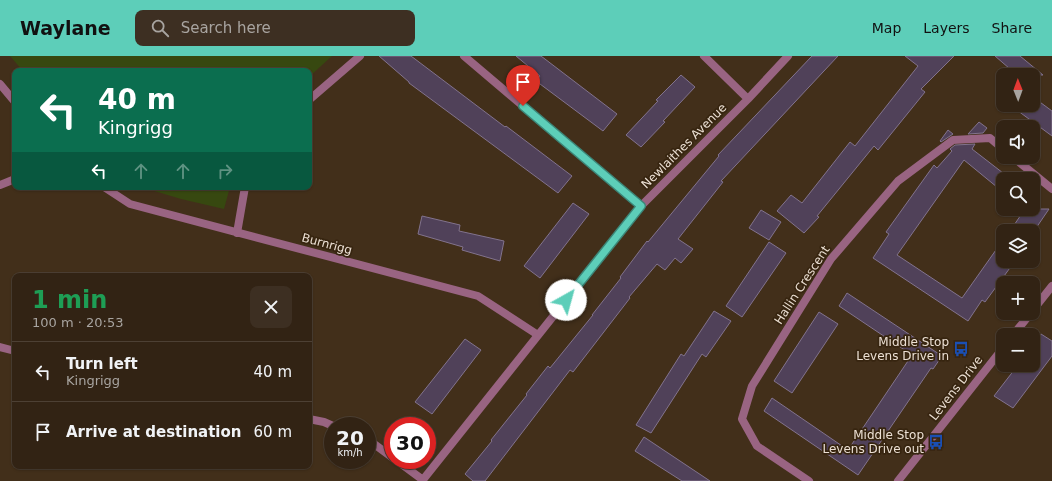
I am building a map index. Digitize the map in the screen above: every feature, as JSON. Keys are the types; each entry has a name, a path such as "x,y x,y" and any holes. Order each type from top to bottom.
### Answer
{"street":[{"path":"312,97 360,56"},
{"path":"464,56 641,206"},
{"path":"704,56 748,99"},
{"name":"Newlaithes Avenue","path":"423,480 641,206 748,99 788,56"},
{"path":"0,84 12,98"},
{"name":"Hallin Crescent","path":"809,481 757,446 742,419 752,386 831,259 898,181 953,140 990,138 996,143"},
{"path":"1022,164 1052,189"},
{"path":"0,185 12,180"},
{"name":"Burnrigg","path":"109,190 130,204 478,296 538,335"},
{"path":"237,233 244,190"},
{"path":"1040,301 1052,286"},
{"path":"1019,328 1026,320"},
{"path":"0,347 12,350"},
{"name":"Levens Drive","path":"898,481 996,357"},
{"path":"312,420 324,422"},
{"path":"408,469 423,480"}],"green space":[{"path":"10,56 332,56 312,74 312,68 20,68"},
{"path":"151,190 229,190 224,209"}],"building":[{"path":"379,56 411,56 572,176 558,193 409,83"},
{"path":"516,56 541,56 617,114 603,131 536,81 540,76"},
{"path":"812,56 838,56 721,181 723,182 678,239 693,249 681,263 675,258 665,270 657,264 629,297 630,298 573,372 570,370 485,481 473,481 465,474 492,441 491,440 548,366 550,368 593,315 647,241 648,242 719,156 718,155"},
{"path":"905,56 954,56 921,89 925,92 878,150 874,146 817,216 819,217 804,233 777,211 791,195 802,203 850,142 855,146 918,66"},
{"path":"995,56 1020,56 1035,68 1009,68"},
{"path":"681,75 695,87 641,147 626,135 658,101 656,100"},
{"path":"1040,102 1052,111 1052,136 1040,127 1040,120 1030,120 1019,112 1040,112"},
{"path":"979,122 987,128 983,133 968,134"},
{"path":"948,130 953,134 941,142 940,141"},
{"path":"975,144 972,149 1002,172 996,172 996,186 964,160 897,255 962,298 996,250 996,268 1010,268 1004,276 996,276 996,287 985,302 982,300 968,321 873,258 889,234 886,232 934,165 937,168 952,151 950,149 955,145"},
{"path":"573,203 589,214 540,278 524,266"},
{"path":"1040,209 1049,209 1039,224 1015,224 1020,216 1040,216"},
{"path":"761,210 781,222 769,240 749,228"},
{"path":"422,216 460,225 459,231 504,241 500,261 462,250 463,247 418,234"},
{"path":"769,242 786,253 742,317 726,306"},
{"path":"847,293 942,356 933,369 931,368 858,475 764,411 772,398 848,450 912,355 839,306"},
{"path":"714,311 731,321 706,357 702,354 651,433 636,425 681,354 684,356"},
{"path":"819,312 838,324 792,393 774,381"},
{"path":"1041,334 1052,341 1052,356 1040,372"},
{"path":"465,339 481,350 432,414 415,402"},
{"path":"1013,372 1040,372 1013,408 994,396"},
{"path":"644,437 710,481 682,481 635,451"}],"place":[{"name":"Middle Stop Levens Drive in","path":"961,349"},
{"name":"Middle Stop Levens Drive out","path":"936,442"}],"route":[{"path":"523,106 641,206 566,300"}]}
